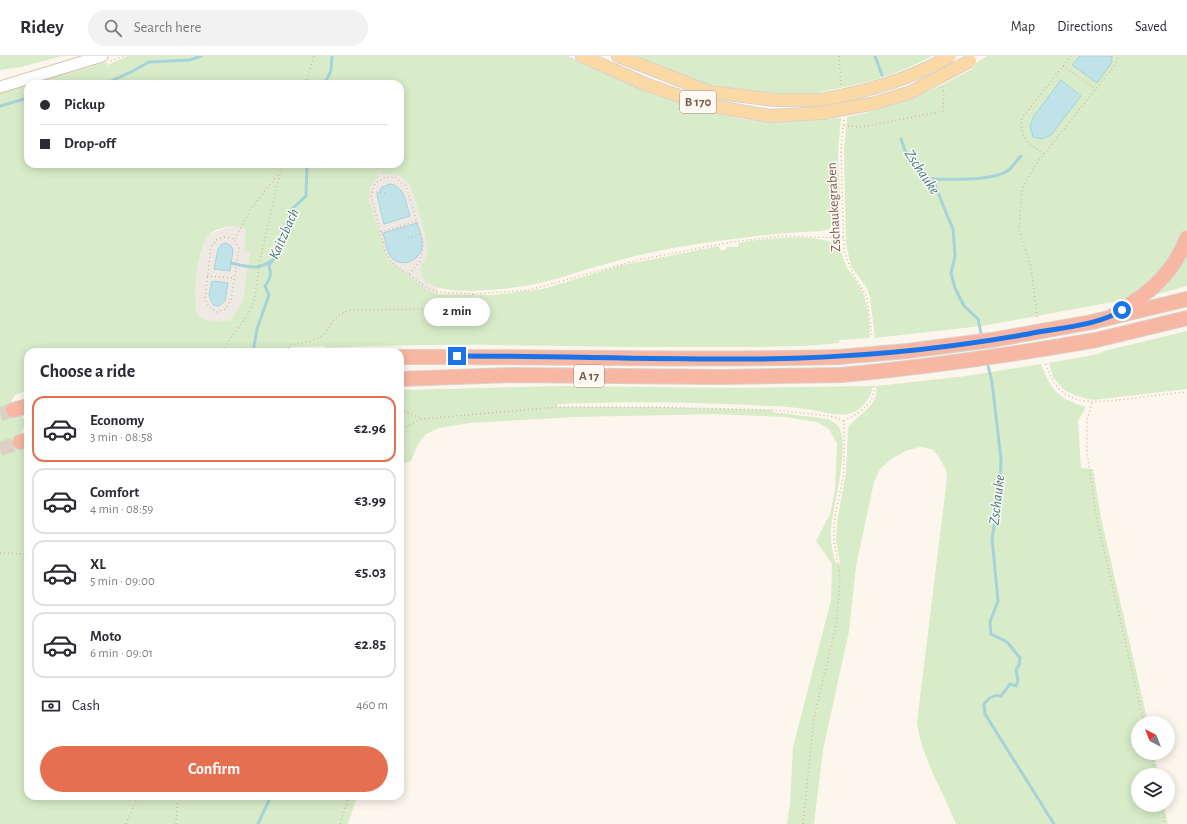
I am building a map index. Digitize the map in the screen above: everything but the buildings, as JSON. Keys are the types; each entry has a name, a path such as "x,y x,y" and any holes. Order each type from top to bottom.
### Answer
{"highway":[{"path":"1112,317 1149,292 1167,274 1181,252 1187,238"},
{"name":"A 17","path":"404,357 529,356 724,360 840,356 907,351 992,340 1092,322 1187,299"},
{"name":"A 17","path":"404,379 513,375 722,377 841,375 908,369 1002,357 1096,340 1187,318"},
{"path":"13,410 24,407"}],"main road":[{"path":"0,87 102,56"},
{"name":"B 170","path":"582,56 645,84 705,105 770,116 822,112 876,103 911,92 973,58"},
{"name":"B 170","path":"618,56 710,92 775,100 820,100 874,89 908,77 950,56"}],"path":[{"path":"109,56 112,62 123,56"},
{"path":"306,80 314,56"},
{"path":"839,56 842,88"},
{"path":"1044,154 1023,136 1020,129 1022,118 1071,56"},
{"path":"1037,317 1031,267 1019,231 1022,189 1036,164 1115,65 1118,56"},
{"path":"1063,66 1096,89"},
{"path":"844,126 863,127 943,111 944,94 942,86"},
{"name":"Zschaukegraben","path":"845,118 841,150 844,251 848,264 867,298 872,338"},
{"path":"225,348 227,343 248,314 254,302 261,256 281,168"},
{"path":"235,240 250,210 280,171"},
{"path":"409,274 423,255 424,244 406,186 402,181 395,177 385,177 375,184 372,192 380,232 388,258 409,274 431,290 473,294 529,290 638,260 732,242 782,236 843,238"},
{"path":"372,192 386,193"},
{"path":"380,232 418,221"},
{"path":"408,238 421,234"},
{"path":"224,237 231,237 235,240 239,248 231,300 228,306 217,312 212,310 204,298 213,243 224,237"},
{"path":"207,276 234,278"},
{"path":"289,348 289,345 307,342 321,336 339,314 350,310 443,310 472,298 473,294"},
{"path":"1046,364 1050,378 1056,387 1074,399 1092,403 1187,392"},
{"path":"404,429 422,419 556,407 650,407 773,410 830,416 844,420 860,412 869,404 875,394 874,386"},
{"path":"1092,403 1087,420 1087,451 1096,515 1142,716"},
{"path":"404,411 422,419"},
{"path":"803,824 814,717 836,626 839,597 840,578 834,541 834,522 844,473 844,420"},
{"path":"0,553 24,554"},
{"path":"126,824 136,800"},
{"path":"176,824 178,800"},
{"path":"340,824 349,800"},
{"path":"1163,812 1164,824"}],"shaded area":[{"path":"369,168 385,168 415,178 439,280 436,305 391,277 364,197"},
{"path":"232,226 246,228 244,251 251,252 243,301 230,321 207,322 198,314 194,299 202,243 208,234"}],"green space":[{"path":"0,56 62,56 21,67 0,70"},
{"path":"127,56 568,56 655,94 708,112 742,119 781,122 841,118 838,154 840,202 837,221 829,229 714,241 670,249 621,260 551,280 518,287 481,291 462,291 446,289 433,285 424,279 421,271 427,248 420,216 409,184 403,178 396,175 389,173 381,175 379,172 377,173 379,177 371,187 369,200 388,259 415,281 435,294 492,295 543,289 618,266 719,246 720,250 725,250 727,247 738,247 739,243 748,241 774,238 803,238 828,241 838,247 842,253 846,266 863,293 868,309 870,338 839,340 839,343 821,345 769,347 419,345 325,348 325,346 289,348 24,348 24,392 15,395 9,406 15,414 22,415 24,419 21,446 24,448 24,800 356,800 348,824 0,824 0,91 24,85 24,168 404,168 404,80 42,80 106,62 108,65","holes":["232,226 246,228 244,251 250,252 243,301 230,321 208,321 198,314 195,298 199,260 205,239 211,232 223,228"]},
{"path":"637,56 932,56 905,69 878,79 820,92 819,94 773,94 727,89 689,79"},
{"path":"987,56 1080,56 1072,65 1112,62 1112,56 1187,56 1187,228 1176,251 1163,270 1146,287 1124,300 982,326 875,338 870,297 867,288 851,266 846,244 844,149 847,117 881,109 913,98 974,68 973,65"},
{"path":"1187,252 1187,286 1155,295 1154,297 1150,298"},
{"path":"1187,331 1187,389 1093,400 1076,396 1063,389 1053,377 1049,363 1098,354 1104,351"},
{"path":"1041,364 1048,381 1057,393 1069,401 1086,407 1078,421 1081,468 1093,469 1101,518 1146,716 1131,716 1131,760 1155,760 1157,768 1131,768 1131,812 1165,812 1168,824 956,824 923,748 917,722 947,478 946,470 939,457 932,449 920,447 908,450 891,459 880,469 874,482 856,566 849,631 823,750 814,824 787,824 790,803 793,747 831,600 832,564 816,541 830,514 835,490 837,443 829,429 817,422 784,417 714,414 576,417 470,423 439,428 426,434 418,444 411,461 404,463 404,390 561,386 727,388 873,386 865,404 848,414 834,414 786,407 664,402 557,404 557,407 650,407 773,410 772,412 828,419 838,426 842,435 843,446 840,475 831,527 832,546 836,564 840,564 836,541 837,522 846,473 848,428 871,405 876,394 876,386 966,376"}],"water":[{"path":"1080,56 1112,56 1112,62 1097,83 1072,65"},
{"path":"1061,80 1081,96 1051,135 1042,139 1033,137 1030,126 1034,116"},
{"path":"390,184 395,185 402,192 410,216 384,224 377,195 382,187"},
{"path":"417,223 422,241 420,253 413,260 408,262 402,263 393,259 387,249 383,233"},
{"path":"226,243 231,246 233,250 230,271 214,269 218,249 222,244"},
{"path":"212,281 228,283 225,301 219,306 213,305 209,295"}],"waterway":[{"path":"113,80 149,62 190,60 201,56"},
{"name":"Kaitzbach","path":"326,80 331,71 332,56"},
{"name":"Zschauke","path":"875,56 882,75"},
{"path":"0,106 24,99"},
{"name":"Zschauke","path":"901,139 905,151 935,185 953,229 955,256 951,273 955,288 964,306 978,319 982,338"},
{"path":"930,179 971,179 1002,174 1009,170 1021,156"},
{"name":"Kaitzbach","path":"254,348 257,329 269,295 265,286 270,277 269,266 282,245 282,231 291,222 292,209 306,196 307,168"},
{"path":"231,263 256,267 271,261"},
{"name":"Zschauke","path":"987,361 992,382 1001,459 1000,493 992,538 998,601 990,622 991,634 1007,642 1020,658 1019,665 1016,670 1018,680 1016,686 1010,684 1001,696 991,697 984,704 985,714 1054,824"},
{"name":"Kaitzbach","path":"258,824 269,800"}],"tunnel":[{"path":"0,414 13,410"},
{"path":"0,449 20,442"}],"route":[{"path":"457,356 724,360 840,356 907,351 992,340 1092,322 1112,317 1122,310"}]}
